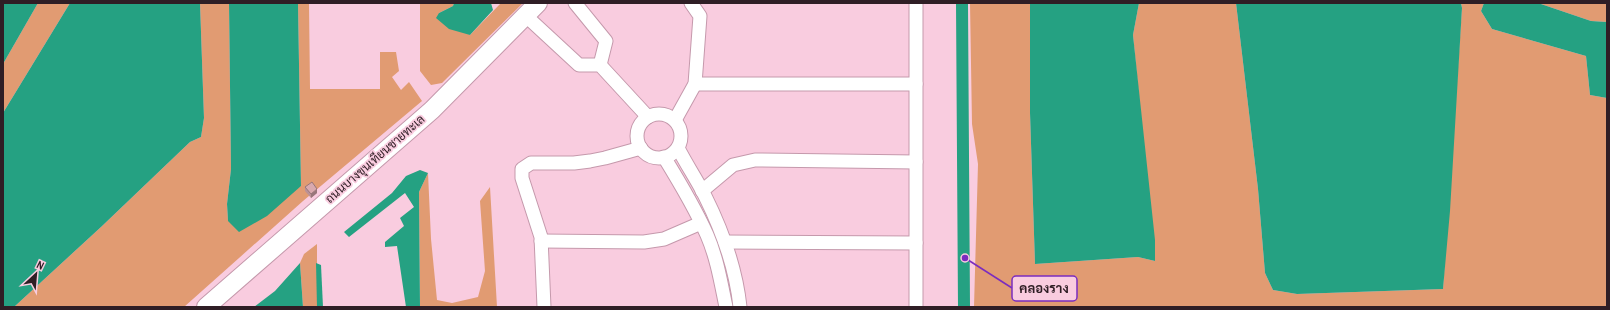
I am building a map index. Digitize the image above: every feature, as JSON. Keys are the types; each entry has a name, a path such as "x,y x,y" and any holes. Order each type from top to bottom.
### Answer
{"main road":[{"name":"ถนนบางขุนเทียนชายทะเล","path":"206,307 432,110 532,9"}],"street":[{"path":"575,3 606,41 600,65"},
{"path":"675,120 695,84 700,16 691,3"},
{"path":"916,3 916,307"},
{"path":"532,9 579,65 600,65 648,117"},
{"path":"695,84 916,84"},
{"path":"662,114 675,120 679,126 681,141 678,148 673,153 664,157 652,157 646,154 641,148 638,142 637,134 642,121 648,117 662,114"},
{"path":"544,307 541,241 522,178 522,169 531,163 574,163 590,161 641,148"},
{"path":"678,148 702,191 721,231 733,270 740,307"},
{"path":"664,157 692,202 708,237 726,307"},
{"path":"702,191 732,165 755,160 916,162"},
{"path":"541,241 644,242 664,239 701,223"},
{"path":"725,242 916,243"}],"shaded area":[{"path":"3,3 38,3 3,64"},
{"path":"38,3 70,3 3,113 3,64"},
{"path":"70,3 200,3 204,118 201,137 190,142 14,307 3,307 3,113"},
{"path":"200,3 229,3 231,169 227,204 228,221 301,186 298,3 309,3 310,89 380,89 380,52 396,52 399,71 392,77 401,90 409,82 422,101 303,201 184,307 14,307 190,142 201,137 204,118"},
{"path":"229,3 298,3 301,186 267,216 239,232 228,221 227,204 231,169"},
{"path":"420,3 454,3 453,6 439,13 470,35 501,3 523,3 442,83 431,85 420,71"},
{"path":"454,3 491,3 493,10 470,35 449,29 436,18 439,13 453,6"},
{"path":"970,3 1030,3 1030,113 1035,264 1138,257 1155,261 1133,35 1139,3 1236,3 1258,189 1265,273 1273,290 1297,294 1443,289 1462,8 1461,3 1484,3 1481,11 1492,29 1586,56 1590,95 1607,98 1607,307 974,307 978,164 972,124"},
{"path":"1030,3 1139,3 1133,35 1155,240 1155,261 1138,257 1035,264 1030,113"},
{"path":"1236,3 1461,3 1462,8 1450,211 1443,289 1297,294 1273,290 1265,273 1258,189"},
{"path":"1484,3 1538,3 1591,21 1607,22 1607,98 1590,95 1586,56 1492,29 1481,11"},
{"path":"1538,3 1607,4 1607,22 1591,21"},
{"path":"420,170 428,173 419,192 420,307 406,307 397,246 385,247 385,242 404,226 400,218 414,207 405,193 349,237 344,232 392,193 406,176"},
{"path":"428,173 431,239 437,300 452,303 478,297 485,271 480,201 490,187 497,307 420,307 419,192"},
{"path":"317,244 317,307 303,307 300,263 304,254"},
{"path":"300,263 303,307 254,307 275,291"},
{"path":"316,263 321,265 323,307 317,307"}],"building":[{"path":"312,182 317,189 311,194 305,187"}],"waterway":[{"path":"962,3 964,307"}],"place":[{"name":"คลองราง","path":"965,258"}]}
